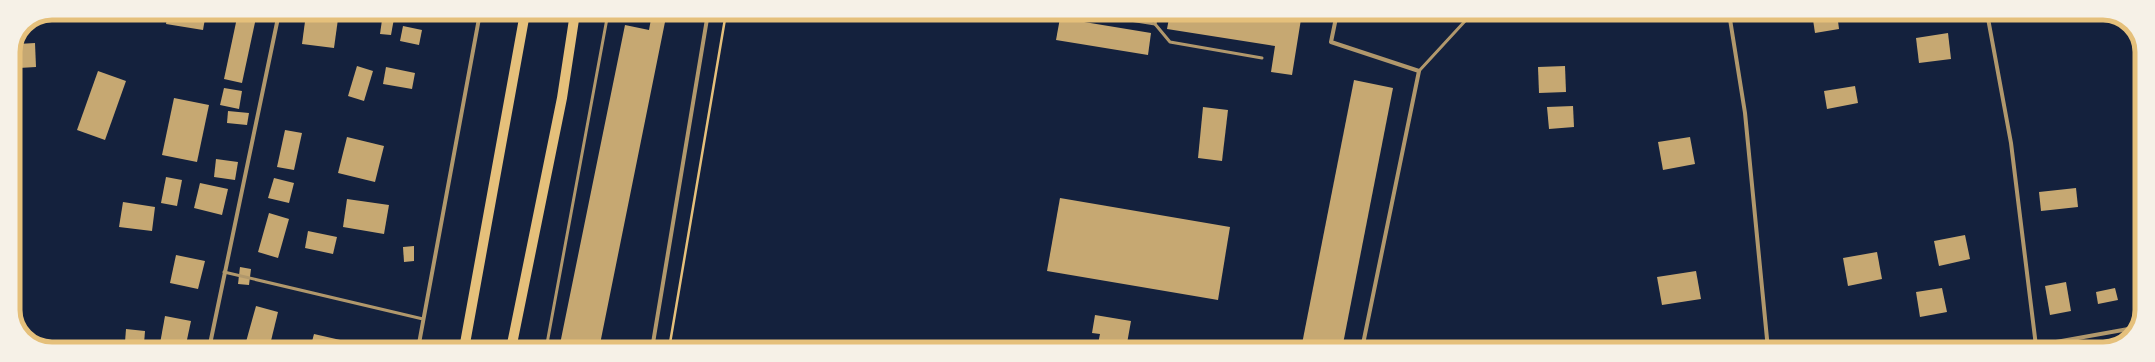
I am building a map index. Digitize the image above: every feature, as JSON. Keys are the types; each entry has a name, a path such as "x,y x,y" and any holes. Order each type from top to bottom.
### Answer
{"main road":[{"path":"465,342 524,20"},
{"path":"511,342 562,98 574,20"}],"street":[{"path":"210,342 278,20"},
{"path":"419,342 479,20"},
{"path":"653,342 707,20"},
{"path":"1336,20 1331,42 1419,71 1363,342"},
{"path":"1730,20 1745,113 1767,342"},
{"path":"1988,20 2011,143 2036,342"},
{"path":"2058,342 2128,329"}],"lane":[{"path":"547,342 607,20"},
{"path":"1131,20 1156,24 1170,42 1262,58"},
{"path":"1156,24 1157,20"},
{"path":"1419,71 1466,20"},
{"path":"224,272 423,319"}],"path":[{"path":"670,342 725,20"}],"building":[{"path":"167,20 205,20 203,30 166,24"},
{"path":"237,20 256,20 242,83 224,79"},
{"path":"305,20 338,20 334,48 302,44"},
{"path":"382,20 394,20 391,35 380,34"},
{"path":"651,20 665,22 600,342 560,342 625,25 649,30"},
{"path":"1060,20 1072,20 1151,33 1148,55 1056,40"},
{"path":"1169,20 1301,20 1292,75 1271,72 1275,46 1167,29"},
{"path":"1813,20 1838,20 1839,29 1815,33"},
{"path":"403,26 422,30 419,45 400,41"},
{"path":"1948,33 1951,59 1919,63 1916,38"},
{"path":"35,43 36,67 20,68 21,44"},
{"path":"357,66 373,71 364,101 348,96"},
{"path":"1565,66 1566,92 1539,93 1538,67"},
{"path":"386,67 415,73 412,89 383,84"},
{"path":"98,71 126,81 105,140 77,130"},
{"path":"1354,80 1393,88 1343,342 1302,342"},
{"path":"1855,86 1858,103 1827,109 1824,91"},
{"path":"224,88 242,91 239,109 220,105"},
{"path":"174,98 209,105 197,162 162,155"},
{"path":"1573,106 1574,127 1549,129 1547,107"},
{"path":"1203,107 1228,110 1222,161 1198,158"},
{"path":"228,111 249,113 247,125 227,123"},
{"path":"285,130 302,133 294,170 277,167"},
{"path":"347,137 384,146 375,182 338,173"},
{"path":"1690,137 1695,164 1663,170 1658,142"},
{"path":"216,159 238,162 235,180 214,177"},
{"path":"166,177 182,180 177,206 161,203"},
{"path":"274,178 294,183 289,203 268,198"},
{"path":"200,183 228,189 222,215 194,208"},
{"path":"2076,188 2078,207 2041,211 2039,192"},
{"path":"1060,198 1230,227 1218,300 1047,271"},
{"path":"347,199 389,205 384,234 343,227"},
{"path":"123,202 155,207 152,231 119,227"},
{"path":"269,213 289,219 278,258 258,252"},
{"path":"308,231 337,237 333,254 305,248"},
{"path":"1965,235 1970,259 1939,266 1934,241"},
{"path":"414,246 414,261 404,262 403,247"},
{"path":"1877,252 1882,279 1848,286 1843,258"},
{"path":"176,255 205,261 198,289 170,283"},
{"path":"240,267 251,269 249,285 238,284"},
{"path":"1696,271 1701,299 1662,305 1657,277"},
{"path":"2066,282 2071,311 2050,315 2045,286"},
{"path":"1942,288 1947,312 1920,317 1916,292"},
{"path":"2115,288 2118,300 2098,304 2096,292"},
{"path":"256,306 278,312 271,342 246,342"},
{"path":"1095,315 1131,321 1127,342 1098,342 1100,334 1092,333"},
{"path":"165,316 191,321 186,342 160,342"},
{"path":"126,329 145,331 144,342 125,342"},
{"path":"314,334 349,342 312,342"}]}
